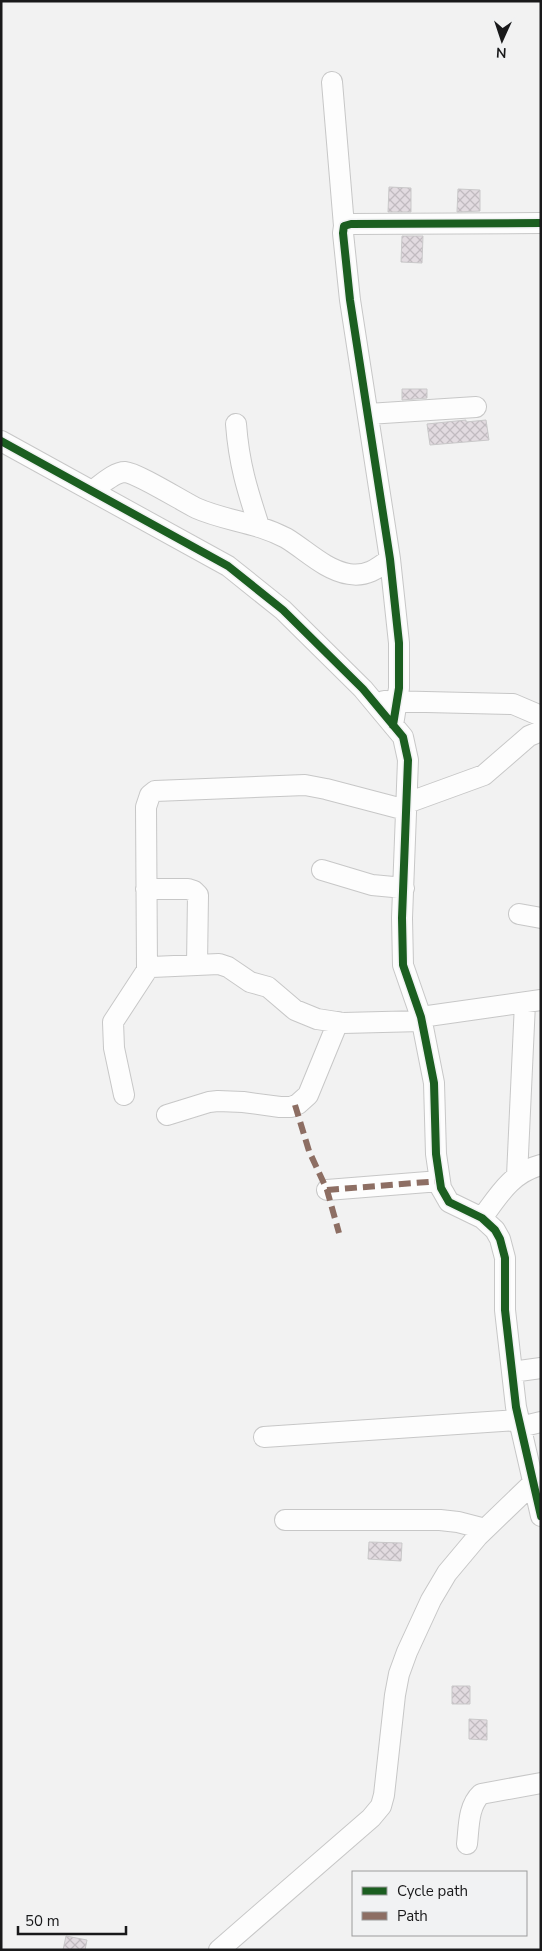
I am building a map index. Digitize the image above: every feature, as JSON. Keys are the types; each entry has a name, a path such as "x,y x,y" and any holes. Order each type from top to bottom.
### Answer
{"street":[{"path":"332,82 350,300 390,559 399,643 399,688 393,725"},
{"path":"344,226 351,224 541,223"},
{"path":"368,414 476,407"},
{"path":"236,424 239,458 244,481 260,526"},
{"path":"1,441 228,566 283,610 372,700 403,737 408,760 403,964 421,1019 434,1083 436,1154 441,1188 449,1202 482,1218 498,1235 505,1258 505,1310 512,1372 520,1424 533,1470 541,1516"},
{"path":"92,490 118,473 132,474 198,508 260,526 287,539 324,564 348,574 365,574 377,569 390,559"},
{"path":"372,700 513,704 541,716"},
{"path":"147,970 146,807 150,795 155,791 305,785 407,807 484,775 530,736 541,731"},
{"path":"322,870 372,885 404,888"},
{"path":"146,889 188,889 198,895 197,965"},
{"path":"519,914 541,918"},
{"path":"124,1095 114,1048 113,1022 118,1011 147,970 152,967 219,964 228,967 250,982 268,987 295,1010 317,1019 338,1022 421,1019 533,1002 517,1176"},
{"path":"167,1115 218,1101 280,1107 298,1104 308,1095 338,1022"},
{"path":"482,1218 508,1182 529,1168 541,1165"},
{"path":"327,1190 440,1181"},
{"path":"512,1372 541,1368"},
{"path":"264,1437 541,1422"},
{"path":"219,1950 371,1818 381,1806 386,1783 395,1695 406,1652 431,1600 447,1573 533,1470"},
{"path":"286,1520 440,1520 458,1522 485,1529"},
{"path":"467,1844 472,1807 475,1799 481,1794 541,1782"}],"building":[{"path":"389,187 411,188 411,212 388,212"},
{"path":"458,189 480,190 480,211 457,212"},
{"path":"402,236 423,236 422,263 401,262"},
{"path":"402,389 427,389 427,398 402,400"},
{"path":"466,420 466,422 486,420 489,440 430,445 427,424"},
{"path":"369,1542 402,1543 401,1561 368,1559"},
{"path":"452,1686 470,1686 470,1704 452,1704"},
{"path":"469,1719 487,1720 487,1740 469,1739"},
{"path":"66,1936 87,1940 85,1950 63,1950"}],"marked path":[{"path":"295,1105 309,1151 327,1190 339,1233"},
{"path":"327,1190 440,1181"}],"cycle path":[{"path":"393,725 399,688 399,643 390,559 350,300 343,233 344,226 351,224 541,223"},
{"path":"1,441 228,566 283,610 363,689 403,737 408,760 402,918 403,965 421,1017 434,1083 436,1154 441,1188 449,1202 482,1218 495,1230 500,1239 505,1258 505,1310 516,1407 541,1516"}]}
